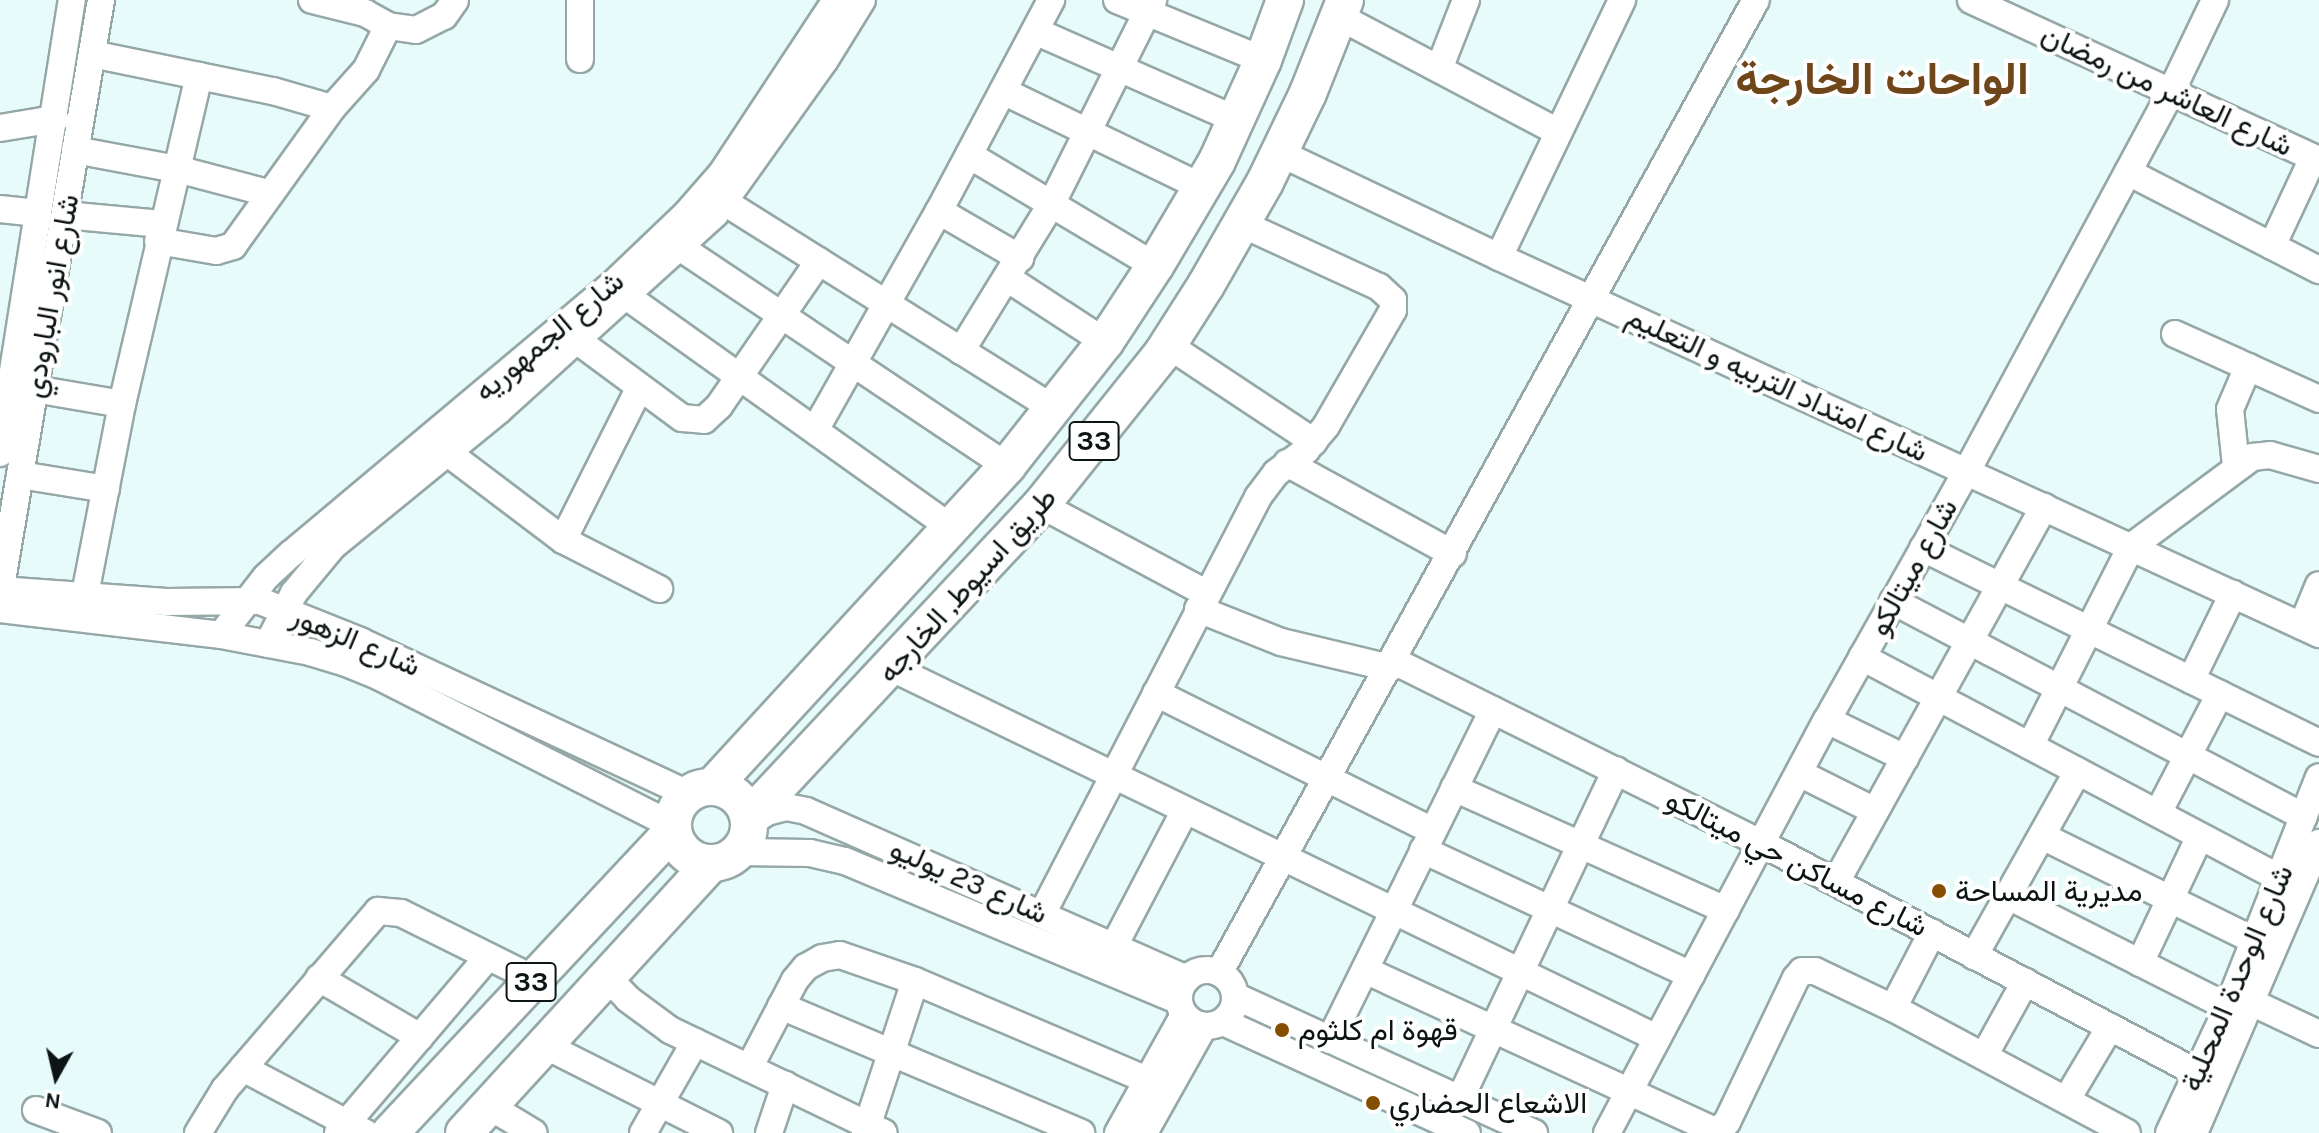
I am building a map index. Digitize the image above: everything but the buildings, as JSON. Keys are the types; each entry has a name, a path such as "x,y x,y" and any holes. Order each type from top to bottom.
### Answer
{"highway":[{"name":"طريق اسيوط, الخارجه","path":"390,1133 687,809 951,528 1054,409 1105,342 1202,187 1237,120 1285,0"},
{"name":"طريق اسيوط, الخارجه","path":"464,1133 1041,505 1168,345 1242,224 1280,153 1343,9"},
{"path":"736,796 737,839 700,862 682,850 687,809 736,796"}],"street":[{"name":"شارع انور البارودي","path":"0,453 11,298 38,213 72,0"},
{"name":"شارع انور البارودي","path":"0,590 101,0"},
{"path":"312,0 374,13 416,30 430,26 444,16 455,0"},
{"path":"580,0 580,59"},
{"name":"شارع الجمهوريه","path":"221,635 245,601 317,531 620,291 681,248 726,203 836,0"},
{"name":"شارع الجمهوريه","path":"268,644 284,610 312,568 333,546 448,453 578,341 780,107 862,0"},
{"path":"815,430 939,211 1051,0"},
{"path":"1117,0 1150,6 1263,60"},
{"path":"1439,69 1466,0"},
{"path":"1499,257 1622,0"},
{"path":"1219,973 1594,299 1756,0"},
{"name":"شارع العاشر من رمضان","path":"1971,0 2005,7 2171,92 2316,159"},
{"name":"شارع ميتالكو","path":"1607,1133 1827,720 1967,471 2171,92 2215,0"},
{"path":"961,351 1052,203 1150,6"},
{"path":"1343,9 1439,69 1558,132"},
{"path":"65,215 160,233 207,251 228,249 332,108 366,70 374,13"},
{"path":"1035,31 1237,120"},
{"path":"92,54 332,108"},
{"path":"82,608 122,404 199,76"},
{"path":"1003,91 1202,187"},
{"path":"0,128 55,119"},
{"path":"75,150 177,169 268,193"},
{"name":"شارع امتداد التربيه و التعليم","path":"1280,153 2310,630"},
{"path":"969,155 1155,266"},
{"path":"2272,246 2316,159"},
{"path":"2128,172 2319,270"},
{"path":"726,203 1054,409"},
{"path":"0,209 38,213"},
{"path":"939,211 1105,342"},
{"path":"1042,914 1258,497 1287,463 1314,442 1393,310 1393,300 1379,287 1242,224"},
{"path":"681,248 1007,466"},
{"path":"578,341 682,418 698,421 710,417 819,261"},
{"path":"620,291 951,528"},
{"path":"2175,334 2319,399"},
{"path":"1168,345 1314,442"},
{"path":"2236,466 2230,409 2248,367"},
{"path":"34,389 122,404"},
{"path":"563,540 639,389"},
{"path":"448,453 563,540 659,589"},
{"path":"2030,746 2131,547 2252,457 2270,455 2319,469"},
{"path":"1287,463 1453,554"},
{"path":"20,475 106,489"},
{"name":"شارع مساكن حي ميتالكو","path":"1041,505 1202,601 1281,642 1392,665 1493,710 1761,843 2196,1072"},
{"path":"1836,882 2044,507"},
{"path":"1923,548 2319,743"},
{"path":"2310,630 2319,585"},
{"name":"شارع الزهور","path":"0,590 310,652 380,677 687,809"},
{"path":"2191,680 2233,594"},
{"name":"شارع الزهور","path":"0,609 260,601 360,641 687,809"},
{"path":"1893,601 2188,756 2311,827"},
{"path":"1862,657 2280,878"},
{"path":"892,668 1113,778 1657,1038"},
{"path":"1156,693 1329,779 1551,910 1691,975"},
{"path":"2158,813 2220,694"},
{"path":"1330,1040 1493,710"},
{"path":"1827,720 1905,758"},
{"path":"1460,1099 1616,770"},
{"path":"1974,956 2078,771"},
{"path":"1799,773 1875,811"},
{"name":"شارع الوحدة المحلية","path":"2194,1133 2239,1004 2311,827 2319,777"},
{"path":"1454,788 1726,910"},
{"name":"شارع 23 يوليو","path":"737,839 776,809 806,811 1114,946 1195,1008"},
{"path":"1114,946 1184,812"},
{"name":"شارع الوحدة المحلية","path":"2169,1133 2196,1072 2239,1004 2255,941 2280,878 2311,827"},
{"path":"2042,836 2255,941"},
{"path":"2140,963 2200,836"},
{"name":"شارع 23 يوليو","path":"737,839 845,861 1195,1008 1467,1133"},
{"path":"2008,896 2140,963 2319,1034"},
{"path":"198,1133 225,1089 371,916 386,910 401,913 534,979"},
{"path":"1893,1008 1932,933"},
{"path":"749,1068 795,980 806,967 822,958 840,955 915,981 1147,1080"},
{"path":"243,1068 350,1129 420,1037 488,957"},
{"path":"1365,970 1719,1130 1727,1122 1799,973 1815,971 1893,1008 2127,1133"},
{"path":"1144,1133 1195,1008 1202,971 1219,973 1227,979 1235,996 1234,1006 1195,1008"},
{"path":"607,977 648,1016 872,1130 915,981"},
{"path":"319,978 420,1037"},
{"path":"1984,1056 2025,982"},
{"path":"1235,996 1534,1133"},
{"path":"781,1006 1081,1133"},
{"path":"1118,1133 1147,1080 1195,1008"},
{"path":"2067,1099 2110,1027"},
{"path":"643,1133 695,1042"},
{"path":"544,1045 719,1133"},
{"path":"769,1133 785,1085"},
{"path":"489,1106 534,1133"},
{"path":"36,1110 98,1133"}],"place":[{"name":"مديرية المساحة","path":"1939,891"},
{"name":"قهوة ام كلثوم","path":"1282,1030"},
{"name":"الاشعاع الحضاري","path":"1373,1103"}],"district":[{"name":"الواحات الخارجة","path":"1882,79"}]}
